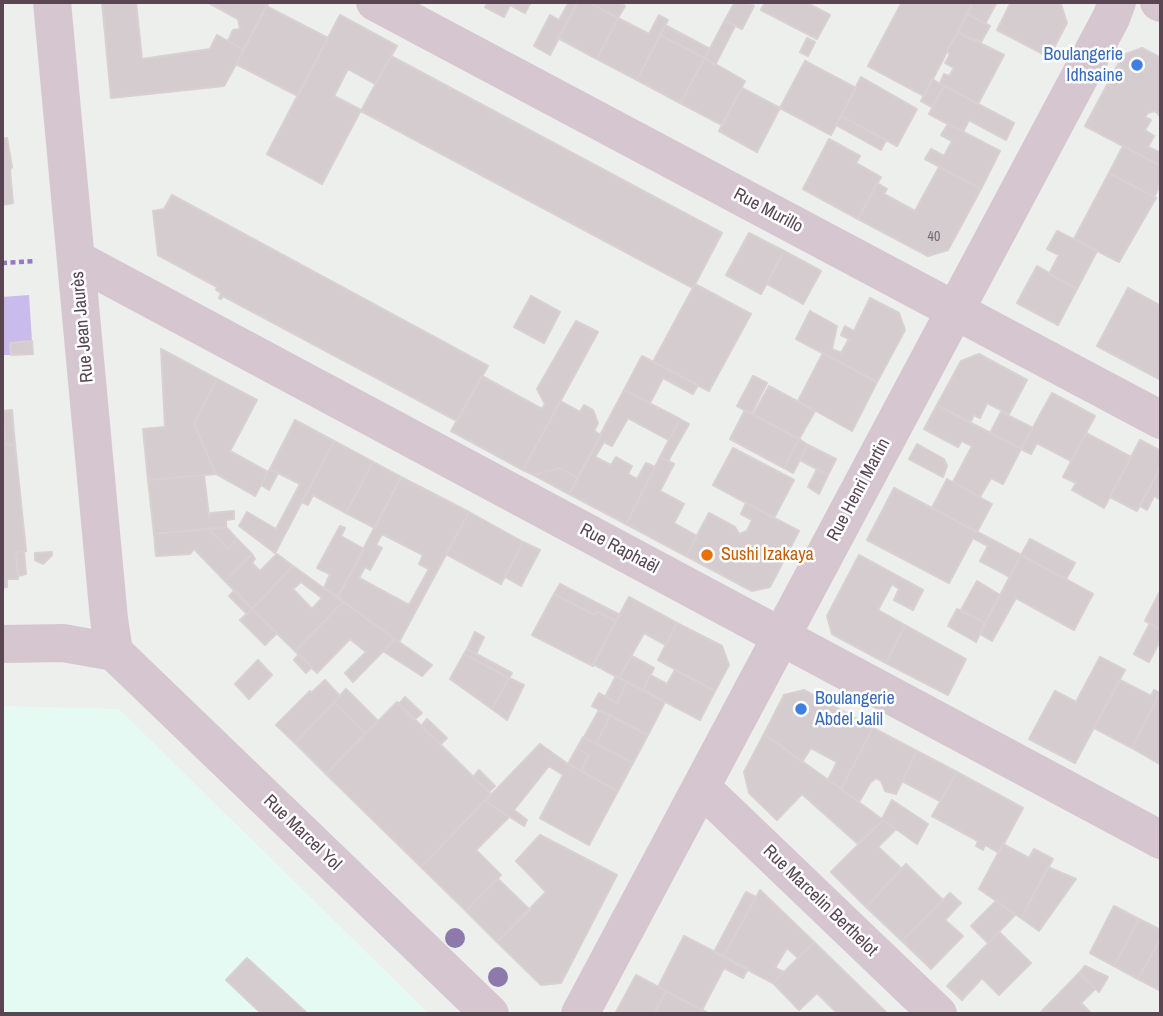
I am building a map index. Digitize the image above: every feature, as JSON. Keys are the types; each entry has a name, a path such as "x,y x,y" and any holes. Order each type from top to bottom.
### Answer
{"street":[{"name":"Rue Jean Jaurès","path":"52,2 114,652"},
{"name":"Rue Murillo","path":"375,2 1161,420"},
{"name":"Rue Henri Martin","path":"580,1014 1111,18 1117,2"},
{"name":"Rue Raphaël","path":"76,259 1161,840"},
{"path":"2,644 63,643 114,652"},
{"name":"Rue Marcel Yol","path":"114,652 490,1014"},
{"name":"Rue Marcelin Berthelot","path":"702,788 938,1014"}],"shaded area":[{"path":"29,295 32,341 10,343 11,355 2,355 2,297"},
{"path":"2,706 119,709 429,1014 2,1014"}],"building":[{"path":"102,2 136,2 142,59 210,49 217,35 244,50 224,86 111,98"},
{"path":"207,2 269,2 244,50 228,41 233,30 240,29 238,19"},
{"path":"488,2 531,2 525,13 510,5 504,17 485,7"},
{"path":"569,2 578,2 550,55 534,46 550,15 559,20"},
{"path":"578,2 588,2 618,18 597,59 558,38"},
{"path":"588,2 616,2 625,6 618,18"},
{"path":"735,2 746,2 754,6 742,29 725,20"},
{"path":"765,2 805,2 830,15 817,39 761,10"},
{"path":"902,2 973,2 924,96 868,66"},
{"path":"973,2 997,2 985,24 967,14"},
{"path":"1011,2 1061,4 1067,23 1049,57 997,30"},
{"path":"266,6 328,38 298,96 236,64"},
{"path":"967,14 990,26 981,42 976,39 975,42 958,32"},
{"path":"340,15 397,46 375,84 348,69 334,96 361,110 322,184 267,154"},
{"path":"659,15 668,20 637,80 597,59 618,18 649,34"},
{"path":"725,20 735,26 715,65 705,58"},
{"path":"665,25 710,49 705,58 660,35"},
{"path":"958,32 1004,55 978,104 940,83 944,74 949,76 954,68 945,63 950,54 947,51"},
{"path":"660,35 705,58 680,103 637,80"},
{"path":"807,38 815,42 808,56 800,52"},
{"path":"1142,48 1161,58 1161,117 1155,111 1148,113 1145,117 1151,120 1145,130 1154,136 1148,147 1161,153 1161,166 1085,126 1123,55"},
{"path":"391,56 722,233 693,288 361,111"},
{"path":"705,58 745,81 722,125 680,103"},
{"path":"805,61 856,88 831,135 780,108"},
{"path":"861,77 917,109 897,146 841,116"},
{"path":"932,79 944,86 932,107 921,101"},
{"path":"944,86 1014,123 1006,140 969,120 963,132 929,114"},
{"path":"742,88 780,108 757,152 719,131"},
{"path":"841,116 886,140 881,150 836,125"},
{"path":"948,124 1000,151 981,189 925,159 931,149 944,156 952,141 941,135"},
{"path":"7,138 12,167 13,203 2,205 2,139"},
{"path":"829,139 860,156 856,163 881,177 858,219 803,189"},
{"path":"1123,146 1161,166 1161,183 1154,197 1109,173"},
{"path":"939,167 981,189 948,250 928,256 858,219 877,183 887,189 884,194 915,211"},
{"path":"1109,173 1156,198 1119,262 1074,239"},
{"path":"172,195 488,366 457,421 223,296 219,298 221,293 216,290 217,287 158,255 153,211 164,209"},
{"path":"1057,231 1097,251 1077,289 1049,274 1059,255 1047,249"},
{"path":"749,233 784,251 761,294 726,275"},
{"path":"784,251 821,271 803,304 767,284"},
{"path":"1037,266 1077,289 1058,325 1017,303"},
{"path":"695,284 751,314 709,391 653,362"},
{"path":"1128,288 1161,306 1161,380 1097,346"},
{"path":"531,296 560,312 544,343 514,327"},
{"path":"870,298 899,313 905,330 877,382 796,339 810,311 837,326 832,349 841,353 849,339 841,335 845,326 854,331"},
{"path":"576,321 598,332 523,470 451,431 482,376 542,409 545,404 537,389"},
{"path":"32,341 33,354 11,355 10,343"},
{"path":"161,349 217,379 194,424 216,474 148,480 143,429 165,427"},
{"path":"823,353 877,382 852,431 798,401"},
{"path":"979,354 1027,380 1009,414 987,403 980,418 974,415 970,423 937,405 961,361"},
{"path":"642,356 698,385 693,394 663,378 650,403 624,390"},
{"path":"753,376 767,383 751,414 737,406"},
{"path":"217,379 257,400 230,451 268,472 255,496 216,474 194,424"},
{"path":"769,386 815,411 799,439 753,415"},
{"path":"624,390 680,419 669,440 628,418 612,446 604,442 595,457 611,465 616,457 632,466 628,474 637,479 646,463 655,467 626,524 569,494"},
{"path":"1052,393 1095,416 1071,461 1037,443 1031,454 1021,449"},
{"path":"560,401 580,412 584,405 593,410 598,423 594,431 601,435 578,478 560,468 534,475 523,470"},
{"path":"2,405 6,445 15,444 26,551 16,552 18,579 7,579 7,587 2,588"},
{"path":"937,405 1021,449 1003,484 991,478 980,497 953,482 972,446 962,441 958,447 924,429"},
{"path":"12,410 15,444 6,445 3,411"},
{"path":"745,410 799,439 784,468 730,439"},
{"path":"1001,412 1033,428 1021,449 990,433"},
{"path":"680,419 689,424 668,461 660,457"},
{"path":"295,420 334,441 275,553 239,526 247,512 276,529 300,484 270,469"},
{"path":"1086,433 1131,457 1104,508 1072,490 1076,483 1063,477"},
{"path":"799,439 808,445 793,473 784,468"},
{"path":"1140,440 1161,451 1161,466 1137,511 1110,497"},
{"path":"334,441 373,462 346,513 313,495 308,505 302,502"},
{"path":"917,444 944,459 947,466 943,477 909,459"},
{"path":"808,445 836,459 828,475 800,460"},
{"path":"733,448 794,480 774,518 713,485"},
{"path":"660,457 674,464 660,491 684,504 674,523 697,536 686,556 626,524"},
{"path":"373,462 401,477 375,528 346,513"},
{"path":"1161,466 1161,500 1154,496 1147,510 1140,506"},
{"path":"560,468 578,478 569,494 534,475"},
{"path":"270,469 278,473 269,490 261,485"},
{"path":"817,469 828,475 819,494 808,487"},
{"path":"204,475 209,516 211,513 234,511 234,519 226,520 226,527 154,534 148,480"},
{"path":"401,477 469,512 399,642 338,597","holes":["382,534 423,555 419,564 429,569 409,605 359,578 365,567 370,570 382,548 376,545"]},
{"path":"947,479 992,504 977,532 932,508"},
{"path":"894,488 1021,555 1010,577 980,561 988,546 973,538 949,583 867,540"},
{"path":"746,503 799,531 770,587 752,591 686,556 709,513 735,527 739,534 747,531 752,520 741,514"},
{"path":"469,512 523,542 501,584 446,554"},
{"path":"340,526 345,528 341,536 364,549 338,597 324,588 330,574 317,568"},
{"path":"226,527 237,539 228,549 209,529"},
{"path":"209,529 228,549 237,539 252,554 225,581 194,549 190,554 156,556 154,534"},
{"path":"1030,539 1075,563 1066,579 1021,555"},
{"path":"523,542 540,550 521,586 505,577"},
{"path":"24,551 26,574 18,576 16,552"},
{"path":"52,552 43,564 35,560 35,553"},
{"path":"252,554 255,559 252,563 260,571 277,554 293,566 252,609 225,581"},
{"path":"859,555 923,590 913,610 894,600 899,589 892,584 878,610 905,625 886,663 832,634 827,616"},
{"path":"1021,555 1093,594 1074,630 1016,598 992,641 980,634"},
{"path":"293,566 343,602 295,651 252,609","holes":["301,582 322,598 312,609 293,589"]},
{"path":"977,581 1000,595 985,623 961,610"},
{"path":"560,584 620,615 616,621 596,611 595,615 554,594"},
{"path":"1161,589 1161,630 1145,621"},
{"path":"235,590 252,609 247,614 229,596"},
{"path":"554,594 595,615 596,611 616,621 593,666 532,635"},
{"path":"629,597 677,623 666,645 644,633 619,678 593,664"},
{"path":"343,602 395,639 353,682 345,673 366,652 350,639 317,673 295,651"},
{"path":"252,609 277,633 265,645 240,620"},
{"path":"957,609 985,623 976,642 948,626"},
{"path":"677,623 722,646 729,665 715,691 658,660"},
{"path":"1150,623 1161,630 1161,639 1149,662 1134,654"},
{"path":"905,625 966,659 948,695 886,663"},
{"path":"475,632 484,637 476,654 467,649"},
{"path":"395,639 432,665 422,676 383,651"},
{"path":"467,649 512,673 509,678 464,654"},
{"path":"299,654 312,667 306,673 294,660"},
{"path":"464,654 509,678 492,709 450,679"},
{"path":"632,656 654,668 643,690 619,678"},
{"path":"1100,657 1125,670 1075,763 1029,739 1055,691 1076,702"},
{"path":"258,660 272,675 249,699 235,684"},
{"path":"675,670 715,691 700,720 643,690 650,675 667,684"},
{"path":"616,676 627,682 617,703 605,697"},
{"path":"509,678 524,685 507,720 492,709"},
{"path":"325,680 340,696 295,743 276,725"},
{"path":"1120,680 1151,696 1154,690 1160,693 1132,748 1094,728"},
{"path":"627,682 665,702 648,735 592,706 599,693 617,703"},
{"path":"346,689 378,721 365,733 334,702"},
{"path":"804,690 873,728 841,789 828,780 837,762 811,748 802,762 764,734 784,695"},
{"path":"1161,691 1161,765 1132,748"},
{"path":"405,697 422,713 414,720 399,704"},
{"path":"334,702 365,733 326,774 295,743"},
{"path":"397,702 491,794 421,867 326,774"},
{"path":"599,710 610,716 596,744 584,737"},
{"path":"610,716 648,735 633,763 596,744"},
{"path":"427,719 447,738 440,745 421,726"},
{"path":"873,728 917,751 896,794 885,791 881,781 876,778 859,802 841,789"},
{"path":"764,734 883,820 858,844 802,794 777,820 749,793 744,772"},
{"path":"583,737 633,763 618,791 581,771 589,755 577,748"},
{"path":"540,744 568,764 618,791 589,845 540,818 563,775 549,766 514,810 527,820 524,826 485,801"},
{"path":"577,748 589,755 581,771 568,764"},
{"path":"917,751 957,772 940,801 902,781"},
{"path":"479,770 495,786 489,792 473,777"},
{"path":"957,772 1023,808 999,853 985,845 983,850 976,846 978,841 932,816"},
{"path":"892,800 928,824 917,844 882,819"},
{"path":"485,801 509,817 476,850 501,875 466,911 421,867"},
{"path":"883,820 896,829 878,847 902,869 866,907 831,872"},
{"path":"540,835 617,875 561,983 541,985 497,942 546,892 516,861"},
{"path":"1003,844 1029,858 1034,849 1053,859 1021,918 979,889"},
{"path":"906,864 943,900 902,941 866,907"},
{"path":"1048,867 1076,879 1039,931 1021,918"},
{"path":"497,878 530,910 497,942 466,911"},
{"path":"760,890 814,942 798,958 787,948 775,968 784,972 773,983 723,957"},
{"path":"746,892 756,897 723,957 714,952"},
{"path":"950,893 961,903 945,920 963,936 931,969 902,941"},
{"path":"996,901 1015,915 988,943 971,926"},
{"path":"1114,906 1139,919 1114,966 1090,953"},
{"path":"1139,919 1161,930 1161,938 1138,979 1114,966"},
{"path":"999,932 1031,963 999,995 982,978 962,1000 947,986"},
{"path":"684,936 748,969 743,978 724,968 702,1010 658,987"},
{"path":"1161,938 1161,991 1138,979"},
{"path":"814,942 888,1014 838,1014 817,993 799,1010 773,983"},
{"path":"247,958 308,1014 262,1014 226,980"},
{"path":"1085,966 1108,977 1099,992 1079,973"},
{"path":"1079,973 1095,989 1081,1003 1092,1014 1041,1012"},
{"path":"636,975 666,991 654,1014 615,1014"},
{"path":"666,991 674,996 710,1014 654,1014"}],"place":[{"name":"Boulangerie Idhsaine","path":"1137,65"},
{"name":"Sushi Izakaya","path":"707,555"},
{"name":"Boulangerie Abdel Jalil","path":"801,709"}]}
